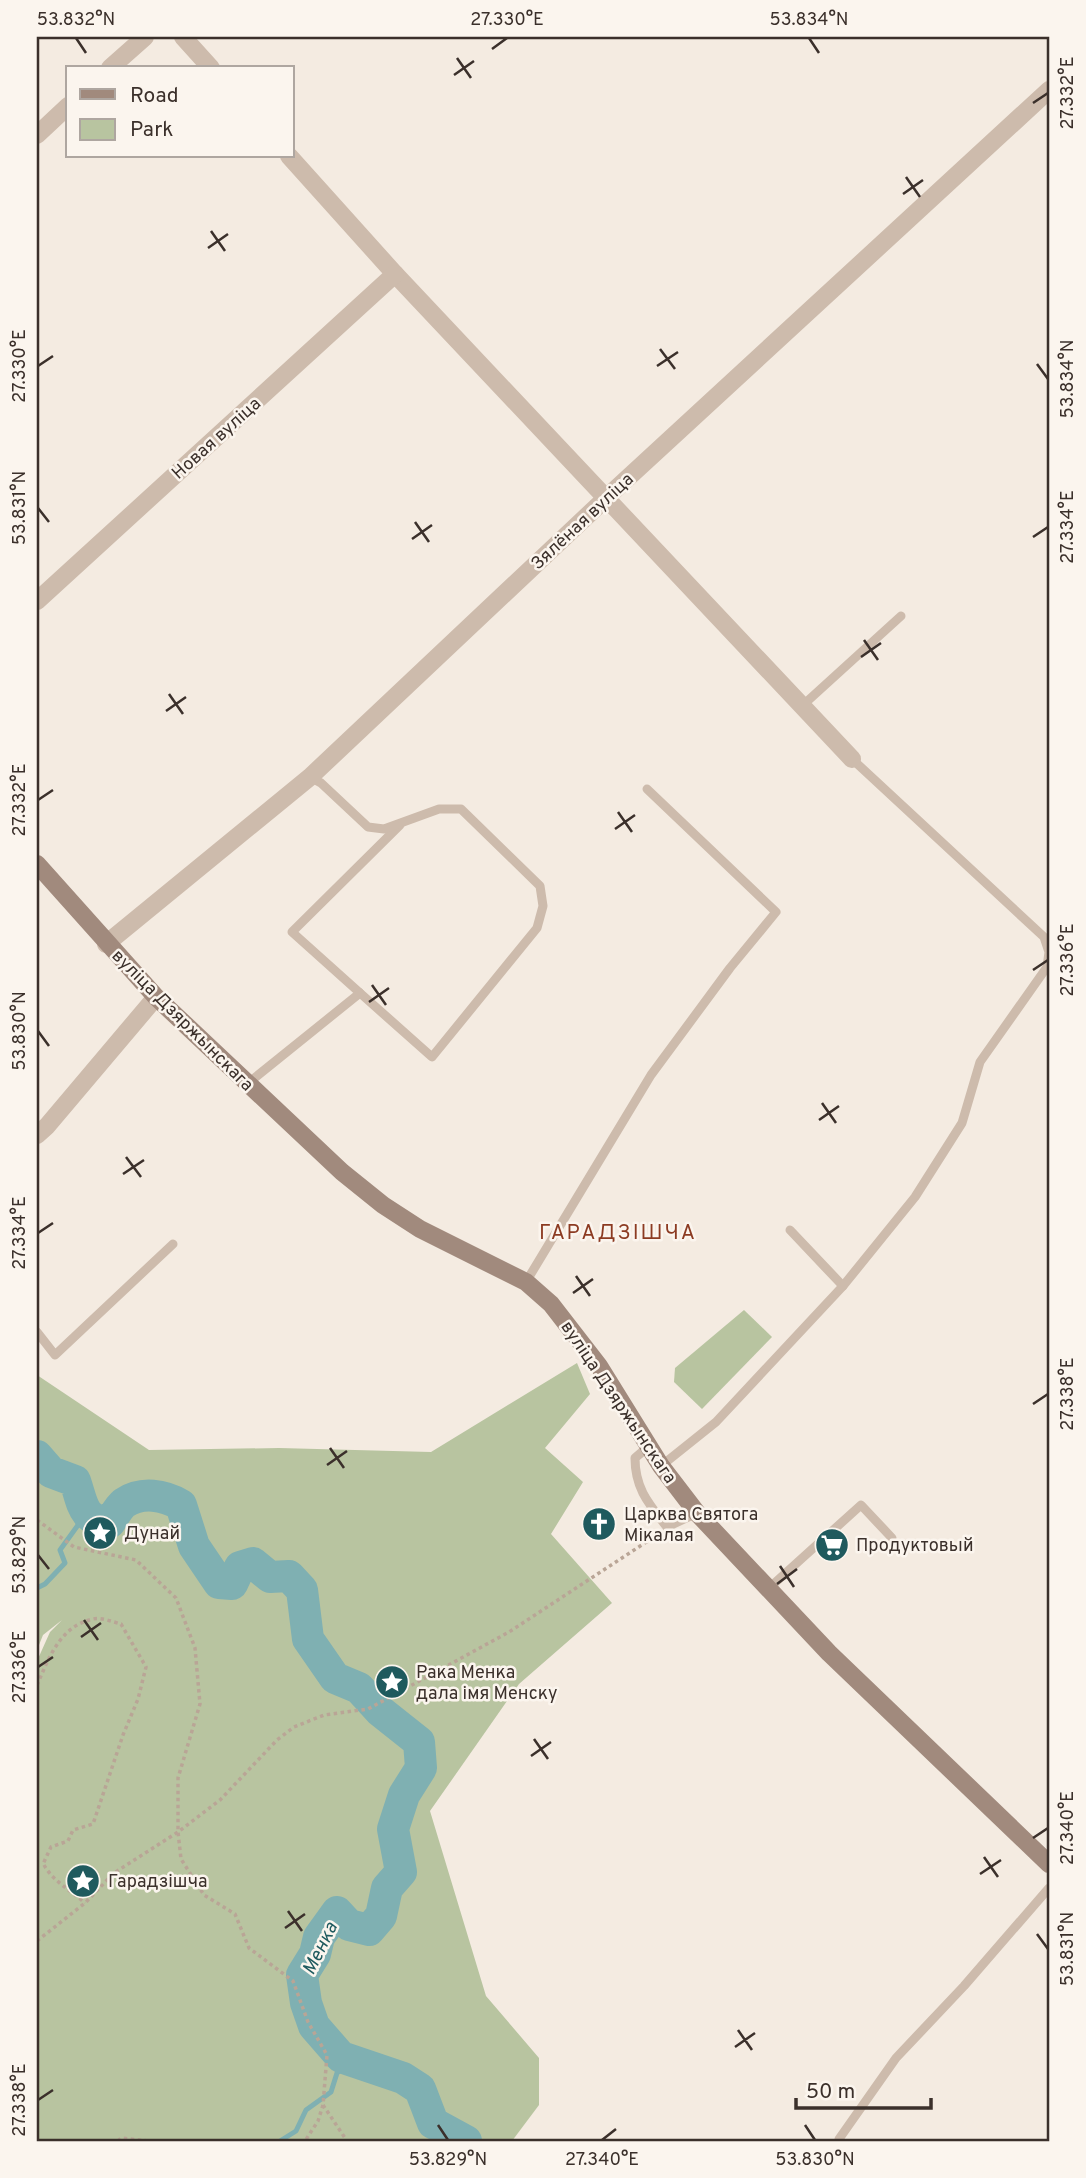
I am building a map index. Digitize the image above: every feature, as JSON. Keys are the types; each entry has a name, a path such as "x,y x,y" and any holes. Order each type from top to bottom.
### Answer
{"street":[{"path":"112,66 145,37"},
{"path":"183,37 209,66"},
{"name":"Зялёная вуліца","path":"106,944 310,777 606,498 1049,90"},
{"path":"37,135 66,108"},
{"path":"291,158 395,274 852,759"},
{"name":"Новая вуліца","path":"37,601 395,274"},
{"name":"вуліца Дзяржынскага","path":"37,864 156,997 342,1172 383,1205 420,1229 526,1283 551,1304 577,1336 661,1466 697,1513 829,1653 1049,1864"},
{"path":"37,1135 156,997"}],"lane":[{"path":"802,706 901,616"},
{"path":"661,1466 716,1422 844,1286 915,1197 962,1123 980,1062 1046,967 1049,952 1044,937 852,759"},
{"path":"310,777 321,783 368,827 384,829 402,822 439,809 461,809 540,886 543,906 537,928 432,1057 292,932 402,822"},
{"path":"526,1283 651,1075 730,968 776,912 647,789"},
{"path":"247,1084 360,993"},
{"path":"790,1230 844,1286"},
{"path":"37,1332 55,1355 173,1244"},
{"path":"649,1446 635,1458 635,1471 641,1492 667,1527 697,1513"},
{"path":"768,1588 861,1505 892,1538"},
{"path":"839,2139 896,2058 964,1986 1049,1888"}],"path":[{"path":"37,1521 74,1547 135,1560 176,1598 195,1648 200,1704 178,1778 181,1859 204,1895 235,1913 249,1948 293,1981 308,2022 327,2054 323,2105 318,2121 305,2141"},
{"path":"37,1941 85,1903 114,1873 178,1832 220,1800 277,1740 294,1727 324,1715 368,1709 452,1664 509,1632 667,1527"},
{"path":"37,1685 54,1646 72,1628 95,1618 121,1624 146,1667 138,1699 93,1824 73,1830 68,1841 51,1847 43,1864"},
{"path":"43,1864 51,1879 63,1884 85,1903"},
{"path":"37,1865 43,1864"},
{"path":"323,2105 347,2141"},
{"path":"118,2141 121,2138 149,2141"}],"green space":[{"path":"744,1310 772,1337 702,1409 674,1382 675,1368"},
{"path":"577,1363 590,1394 545,1448 583,1482 551,1534 612,1603 519,1684 430,1811 486,1996 539,2058 539,2105 512,2141 37,2141 37,1661 50,1632 62,1620 43,1635 37,1650 37,1375 149,1450 279,1448 431,1452"}],"waterway":[{"name":"Менка","path":"37,1456 51,1472 75,1481 85,1510 101,1521 110,1522 124,1503 138,1497 160,1497 181,1505 194,1546 219,1583 232,1584 240,1567 253,1563 270,1577 289,1576 302,1590 308,1639 335,1678 359,1688 380,1711 419,1742 421,1768 404,1795 393,1829 401,1872 387,1888 381,1916 369,1930 349,1925 337,1912 319,1937 315,1954 302,1975 306,2003 314,2026 341,2057 403,2078 420,2089 433,2123 466,2141"},
{"name":"Дунай","path":"37,1588 45,1584 65,1563 60,1550 86,1514"},
{"path":"280,2141 296,2131 306,2110 331,2092 337,2073 352,2062"}],"place":[{"name":"Царква Святога Мікалая","path":"599,1524"},
{"name":"Дунай","path":"100,1533"},
{"name":"Продуктовый","path":"832,1545"},
{"name":"Рака Менка дала імя Менску","path":"392,1682"},
{"name":"Гарадзішча","path":"83,1881"}],"district":[{"name":"ГАРАДЗІШЧА","path":"618,1232"}]}
